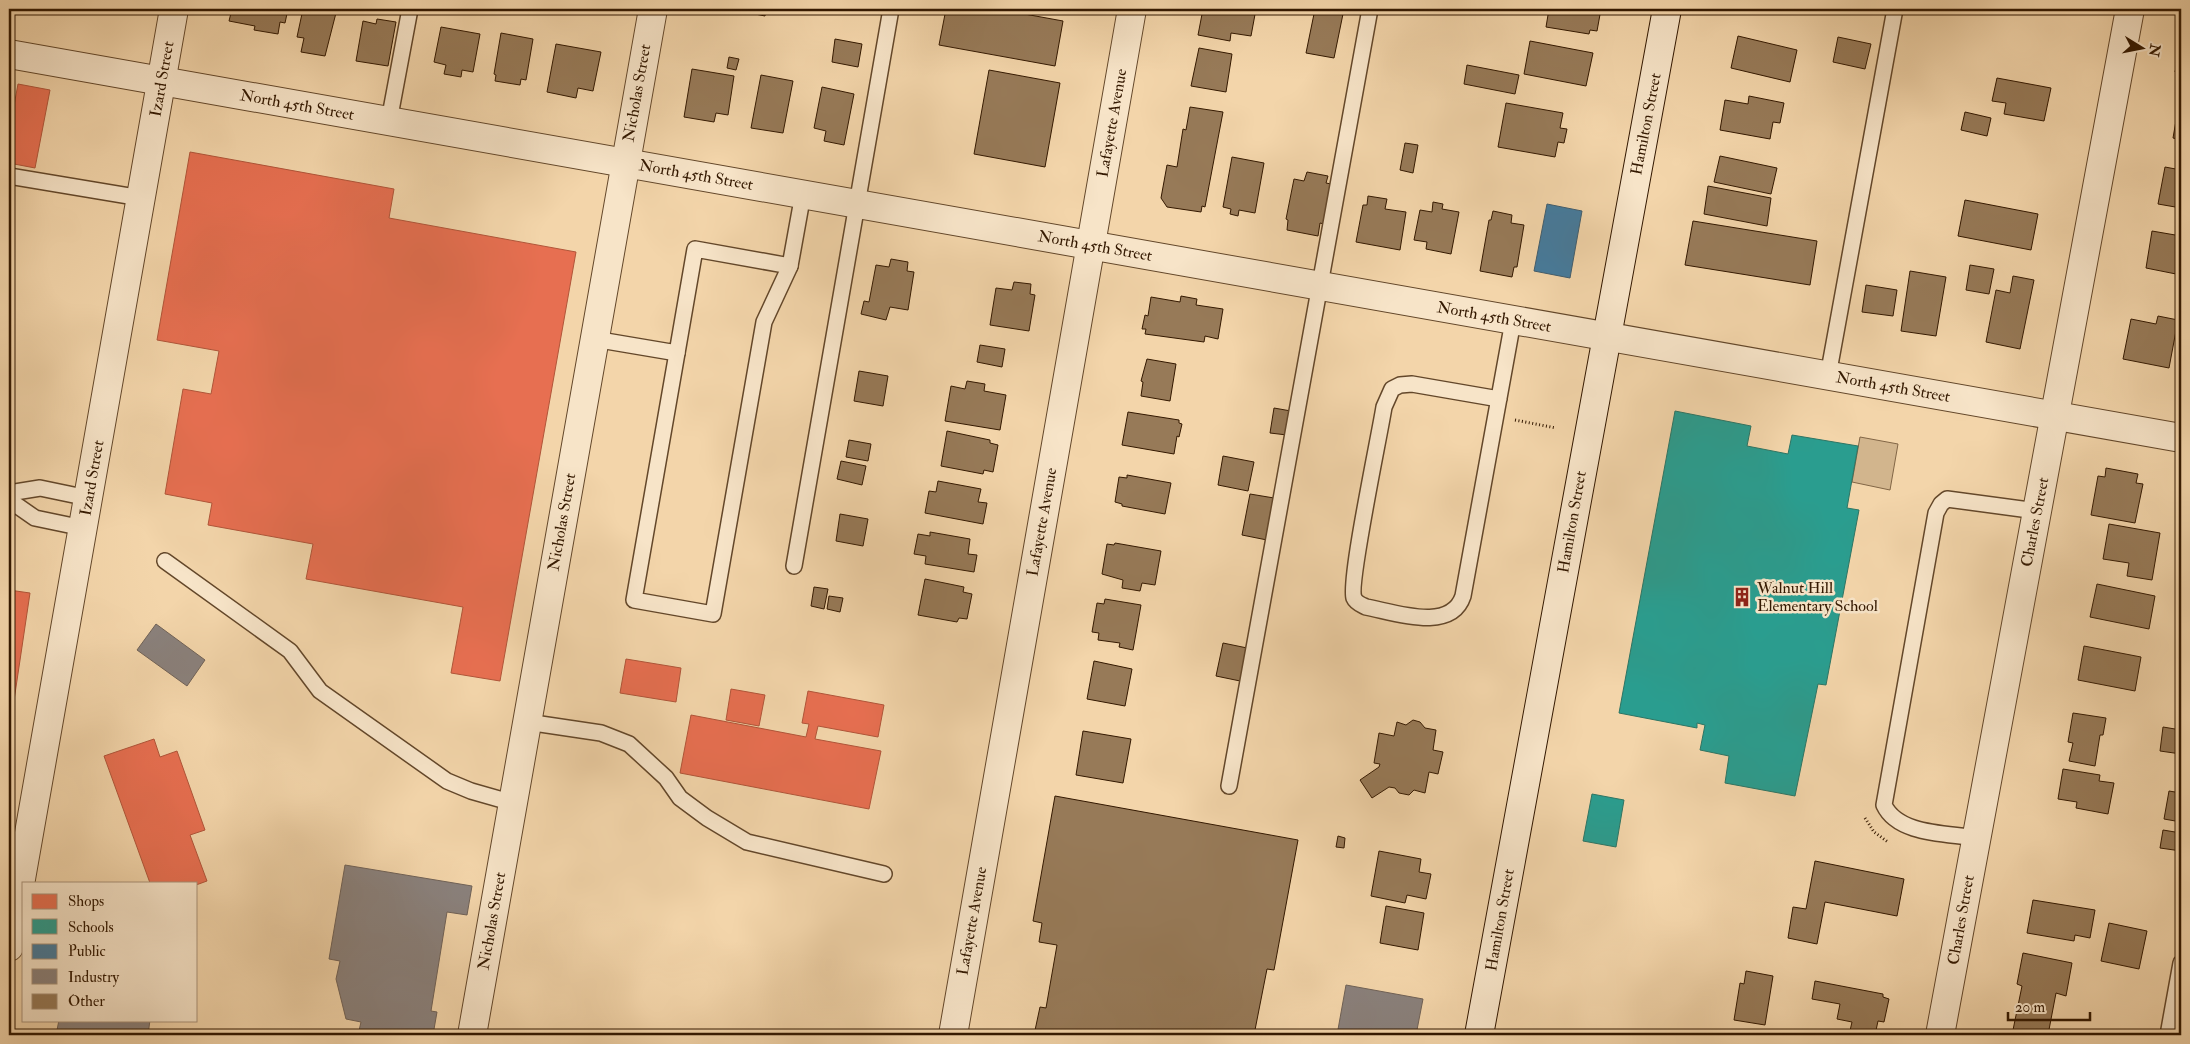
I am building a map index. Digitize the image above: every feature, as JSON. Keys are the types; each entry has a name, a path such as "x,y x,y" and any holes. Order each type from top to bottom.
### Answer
{"street":[{"name":"Izard Street","path":"9,948 19,826 83,528 174,9"},
{"name":"Nicholas Street","path":"472,1035 653,9"},
{"name":"Lafayette Avenue","path":"952,1035 1132,9"},
{"name":"Hamilton Street","path":"1479,1035 1667,9"},
{"name":"Charles Street","path":"1940,1035 2130,9"},
{"name":"North 45th Street","path":"9,54 2181,438"}],"lane":[{"path":"389,121 410,9"},
{"path":"794,566 892,9"},
{"path":"1229,786 1370,9"},
{"path":"1828,376 1895,9"},
{"path":"9,176 140,198"},
{"path":"790,266 695,249 634,600 713,614 764,322 790,266 803,194"},
{"path":"1499,398 1412,384 1400,385 1392,389 1384,407 1356,564 1354,598 1359,603 1366,607 1430,618 1452,613 1461,603 1514,321"},
{"path":"594,339 677,353"},
{"path":"9,493 40,488 88,498"},
{"path":"1976,838 1912,828 1899,823 1889,815 1884,805 1936,513 1941,504 1947,499 2037,511"},
{"path":"9,500 35,518 83,528"},
{"path":"165,561 290,652 320,690 447,781 470,792 513,803"},
{"path":"527,722 601,733 629,744 666,778 680,798 707,818 747,842 884,874"},
{"path":"2168,1035 2181,964"}],"path":[{"path":"1508,419 1556,428"}],"shaded area":[{"path":"1860,437 1898,444 1890,490 1852,482"}],"building: Shops":[{"path":"18,84 50,90 35,168 9,163 9,133"},
{"path":"190,152 394,189 389,218 576,252 500,681 451,673 463,607 306,579 313,544 208,525 212,503 165,494 183,389 211,394 219,351 157,340"},
{"path":"9,590 30,593 9,734"},
{"path":"626,659 681,668 676,702 620,693"},
{"path":"731,689 765,695 759,726 726,720"},
{"path":"808,691 884,705 878,737 818,726 815,739 881,751 869,809 680,773 691,715 806,737 809,724 802,723"},
{"path":"154,739 160,757 177,751 205,830 190,835 207,881 198,884 198,882 150,882 104,756"}],"building: Schools":[{"name":"Walnut Hill Elementary School","path":"1675,411 1751,426 1747,446 1788,454 1792,435 1858,446 1847,508 1859,510 1826,685 1818,684 1795,796 1725,783 1729,756 1700,750 1705,725 1697,723 1697,728 1619,713"},
{"path":"1592,794 1624,800 1616,847 1583,841"}],"building: Public":[{"path":"1547,204 1582,211 1570,278 1534,271"}],"building: Industry":[{"path":"156,624 205,660 187,686 137,650"},
{"path":"345,865 472,886 467,915 447,912 431,1011 437,1012 433,1035 358,1035 361,1022 346,1019 336,979 340,961 329,959"},
{"path":"1346,985 1423,999 1416,1035 1337,1035"},
{"path":"59,1022 150,1022 148,1035 56,1035"}],"building: Other":[{"path":"232,9 288,9 285,23 280,22 278,34 254,30 255,26 229,21"},
{"path":"303,9 337,9 325,56 301,52 304,38 297,37"},
{"path":"496,9 516,9 515,13"},
{"path":"746,9 766,9 765,16 745,12"},
{"path":"946,9 997,9 1063,21 1055,66 939,45"},
{"path":"1203,9 1256,9 1251,36 1231,33 1230,41 1198,35"},
{"path":"1315,9 1344,9 1334,58 1306,53"},
{"path":"1549,9 1601,9 1597,31 1590,30 1589,34 1546,27"},
{"path":"377,19 396,22 388,66 356,61 363,21 376,24"},
{"path":"441,27 480,34 473,72 462,70 461,77 444,74 446,65 434,62"},
{"path":"501,33 533,39 526,80 521,79 520,85 495,81 496,75 494,74"},
{"path":"1738,36 1797,50 1790,82 1731,68"},
{"path":"1838,37 1871,44 1865,69 1833,62"},
{"path":"835,39 862,44 858,67 832,62"},
{"path":"1530,41 1593,53 1586,86 1524,74"},
{"path":"556,44 601,52 593,91 578,88 576,98 547,92"},
{"path":"1199,48 1232,54 1226,92 1191,86"},
{"path":"2181,48 2181,74 2175,72"},
{"path":"729,57 739,59 736,70 727,68"},
{"path":"1467,65 1519,75 1515,94 1464,84"},
{"path":"692,69 734,76 728,115 716,113 714,122 684,117"},
{"path":"989,70 1060,83 1045,167 974,154"},
{"path":"761,75 793,81 783,133 751,128"},
{"path":"1997,78 2051,88 2044,121 2004,114 2006,103 1992,101"},
{"path":"822,87 854,94 844,145 824,141 826,131 814,128"},
{"path":"1749,96 1784,103 1780,123 1773,122 1770,139 1720,130 1725,100 1748,104"},
{"path":"1506,103 1563,113 1560,128 1567,129 1564,143 1558,142 1555,157 1498,147"},
{"path":"1190,107 1223,112 1205,207 1202,206 1201,212 1167,207 1161,198 1167,165 1177,167 1183,129 1186,130"},
{"path":"2178,109 2181,110 2181,140 2173,138"},
{"path":"1965,112 1991,118 1987,136 1961,130"},
{"path":"1405,143 1418,145 1413,173 1400,170"},
{"path":"1720,156 1777,168 1771,194 1714,182"},
{"path":"1232,157 1264,163 1255,213 1239,210 1238,216 1230,214 1231,209 1223,207"},
{"path":"2165,167 2181,170 2181,208 2158,204"},
{"path":"1307,172 1328,176 1326,183 1331,184 1324,224 1320,223 1318,236 1287,230 1288,220 1286,219 1294,179 1304,181"},
{"path":"1708,186 1771,198 1767,226 1704,214"},
{"path":"1368,196 1387,199 1385,209 1406,212 1400,250 1356,242 1363,205 1367,205"},
{"path":"1965,200 2038,214 2031,250 1958,236"},
{"path":"1433,202 1443,204 1442,209 1459,212 1451,254 1426,249 1427,242 1414,240 1420,210 1432,212"},
{"path":"1493,211 1512,215 1511,223 1524,225 1517,267 1514,267 1512,277 1480,271 1489,220 1491,220"},
{"path":"1693,221 1817,241 1810,285 1685,265"},
{"path":"2152,231 2181,236 2181,275 2146,268"},
{"path":"891,259 908,262 907,271 914,272 908,310 890,307 886,320 861,314 864,301 869,302 876,265 889,267"},
{"path":"1970,265 1994,269 1989,294 1966,290"},
{"path":"1910,271 1946,277 1936,336 1901,331"},
{"path":"2013,276 2034,280 2020,349 1986,342 1996,290 2010,293"},
{"path":"1014,282 1031,284 1030,294 1035,295 1029,331 990,325 996,288 1012,290"},
{"path":"1866,285 1897,290 1893,316 1862,312"},
{"path":"1181,296 1197,299 1196,305 1223,309 1218,339 1205,336 1204,342 1145,334 1146,329 1142,329 1145,315 1148,316 1151,297 1180,302"},
{"path":"2158,316 2178,320 2169,368 2123,359 2131,319 2156,324"},
{"path":"980,345 1005,349 1002,367 977,362"},
{"path":"1147,359 1176,364 1170,401 1141,396 1143,382 1141,381"},
{"path":"859,371 888,376 883,406 854,401"},
{"path":"967,381 985,384 984,391 1006,395 1000,430 945,421 951,386 965,389"},
{"path":"1274,408 1291,411 1287,435 1270,433"},
{"path":"1128,412 1179,420 1179,423 1182,424 1179,437 1177,436 1174,454 1122,445"},
{"path":"947,431 990,440 990,443 998,445 993,472 984,470 983,474 941,466"},
{"path":"849,440 871,444 868,461 846,457"},
{"path":"1223,456 1254,462 1248,491 1218,485"},
{"path":"841,461 866,466 862,485 837,479"},
{"path":"2106,468 2138,474 2136,483 2143,484 2135,523 2091,515 2098,476 2105,477"},
{"path":"1127,475 1171,483 1165,514 1122,506 1122,504 1115,502 1119,477 1127,478"},
{"path":"938,481 981,489 978,502 987,503 983,524 925,513 929,491 936,492"},
{"path":"1250,494 1280,499 1272,541 1242,535"},
{"path":"840,514 868,519 863,546 836,541"},
{"path":"2109,524 2160,533 2152,580 2127,576 2129,563 2103,559"},
{"path":"930,532 970,539 968,554 977,555 974,572 925,564 926,556 914,554 918,534 930,536"},
{"path":"1115,543 1161,551 1155,585 1142,583 1140,591 1122,588 1123,580 1102,574 1107,544 1114,545"},
{"path":"925,579 964,587 963,592 972,594 967,619 959,618 957,622 918,615"},
{"path":"2097,584 2155,596 2149,629 2090,617"},
{"path":"814,587 828,589 824,609 811,606"},
{"path":"829,596 843,598 840,612 827,609"},
{"path":"1105,599 1141,605 1133,650 1119,647 1120,643 1098,640 1099,633 1092,632 1097,603 1104,604"},
{"path":"1223,643 1252,649 1245,682 1216,676"},
{"path":"2084,646 2141,657 2135,691 2078,680"},
{"path":"1094,661 1132,669 1125,706 1087,699"},
{"path":"2073,713 2106,718 2103,735 2100,735 2095,766 2069,761 2073,743 2068,742"},
{"path":"1413,720 1420,722 1425,728 1436,730 1433,750 1443,752 1438,774 1429,772 1425,793 1414,790 1409,795 1399,793 1395,788 1389,787 1372,798 1360,780 1379,767 1380,764 1374,763 1379,733 1394,736 1397,722 1406,725"},
{"path":"2163,727 2181,730 2181,754 2160,751"},
{"path":"1083,731 1131,739 1123,783 1076,775"},
{"path":"2063,769 2100,775 2099,781 2114,783 2108,814 2076,808 2077,802 2058,799"},
{"path":"2169,791 2181,793 2181,822 2164,819"},
{"path":"1055,796 1298,840 1274,970 1267,969 1254,1035 1034,1035 1040,1007 1046,1008 1057,945 1039,942 1042,923 1033,921"},
{"path":"2163,830 2181,833 2181,851 2160,848"},
{"path":"1338,836 1345,838 1344,848 1336,847"},
{"path":"1379,851 1421,859 1419,872 1431,874 1426,899 1407,895 1405,903 1371,896"},
{"path":"1815,861 1904,879 1897,916 1825,902 1817,944 1788,938 1793,907 1806,909"},
{"path":"2033,900 2095,910 2090,938 2075,935 2074,941 2027,933"},
{"path":"1386,906 1424,913 1418,950 1380,943"},
{"path":"2109,923 2147,931 2139,969 2101,961"},
{"path":"2023,953 2072,963 2066,996 2056,993 2048,1035 2013,1030 2022,986 2017,984"},
{"path":"1746,971 1773,976 1765,1025 1734,1020 1740,983 1744,984"},
{"path":"1815,981 1883,994 1883,997 1889,999 1884,1022 1878,1021 1875,1035 1849,1035 1852,1022 1837,1019 1840,1004 1812,999"}],"place":[{"name":"Walnut Hill Elementary School","path":"1742,597"}]}
